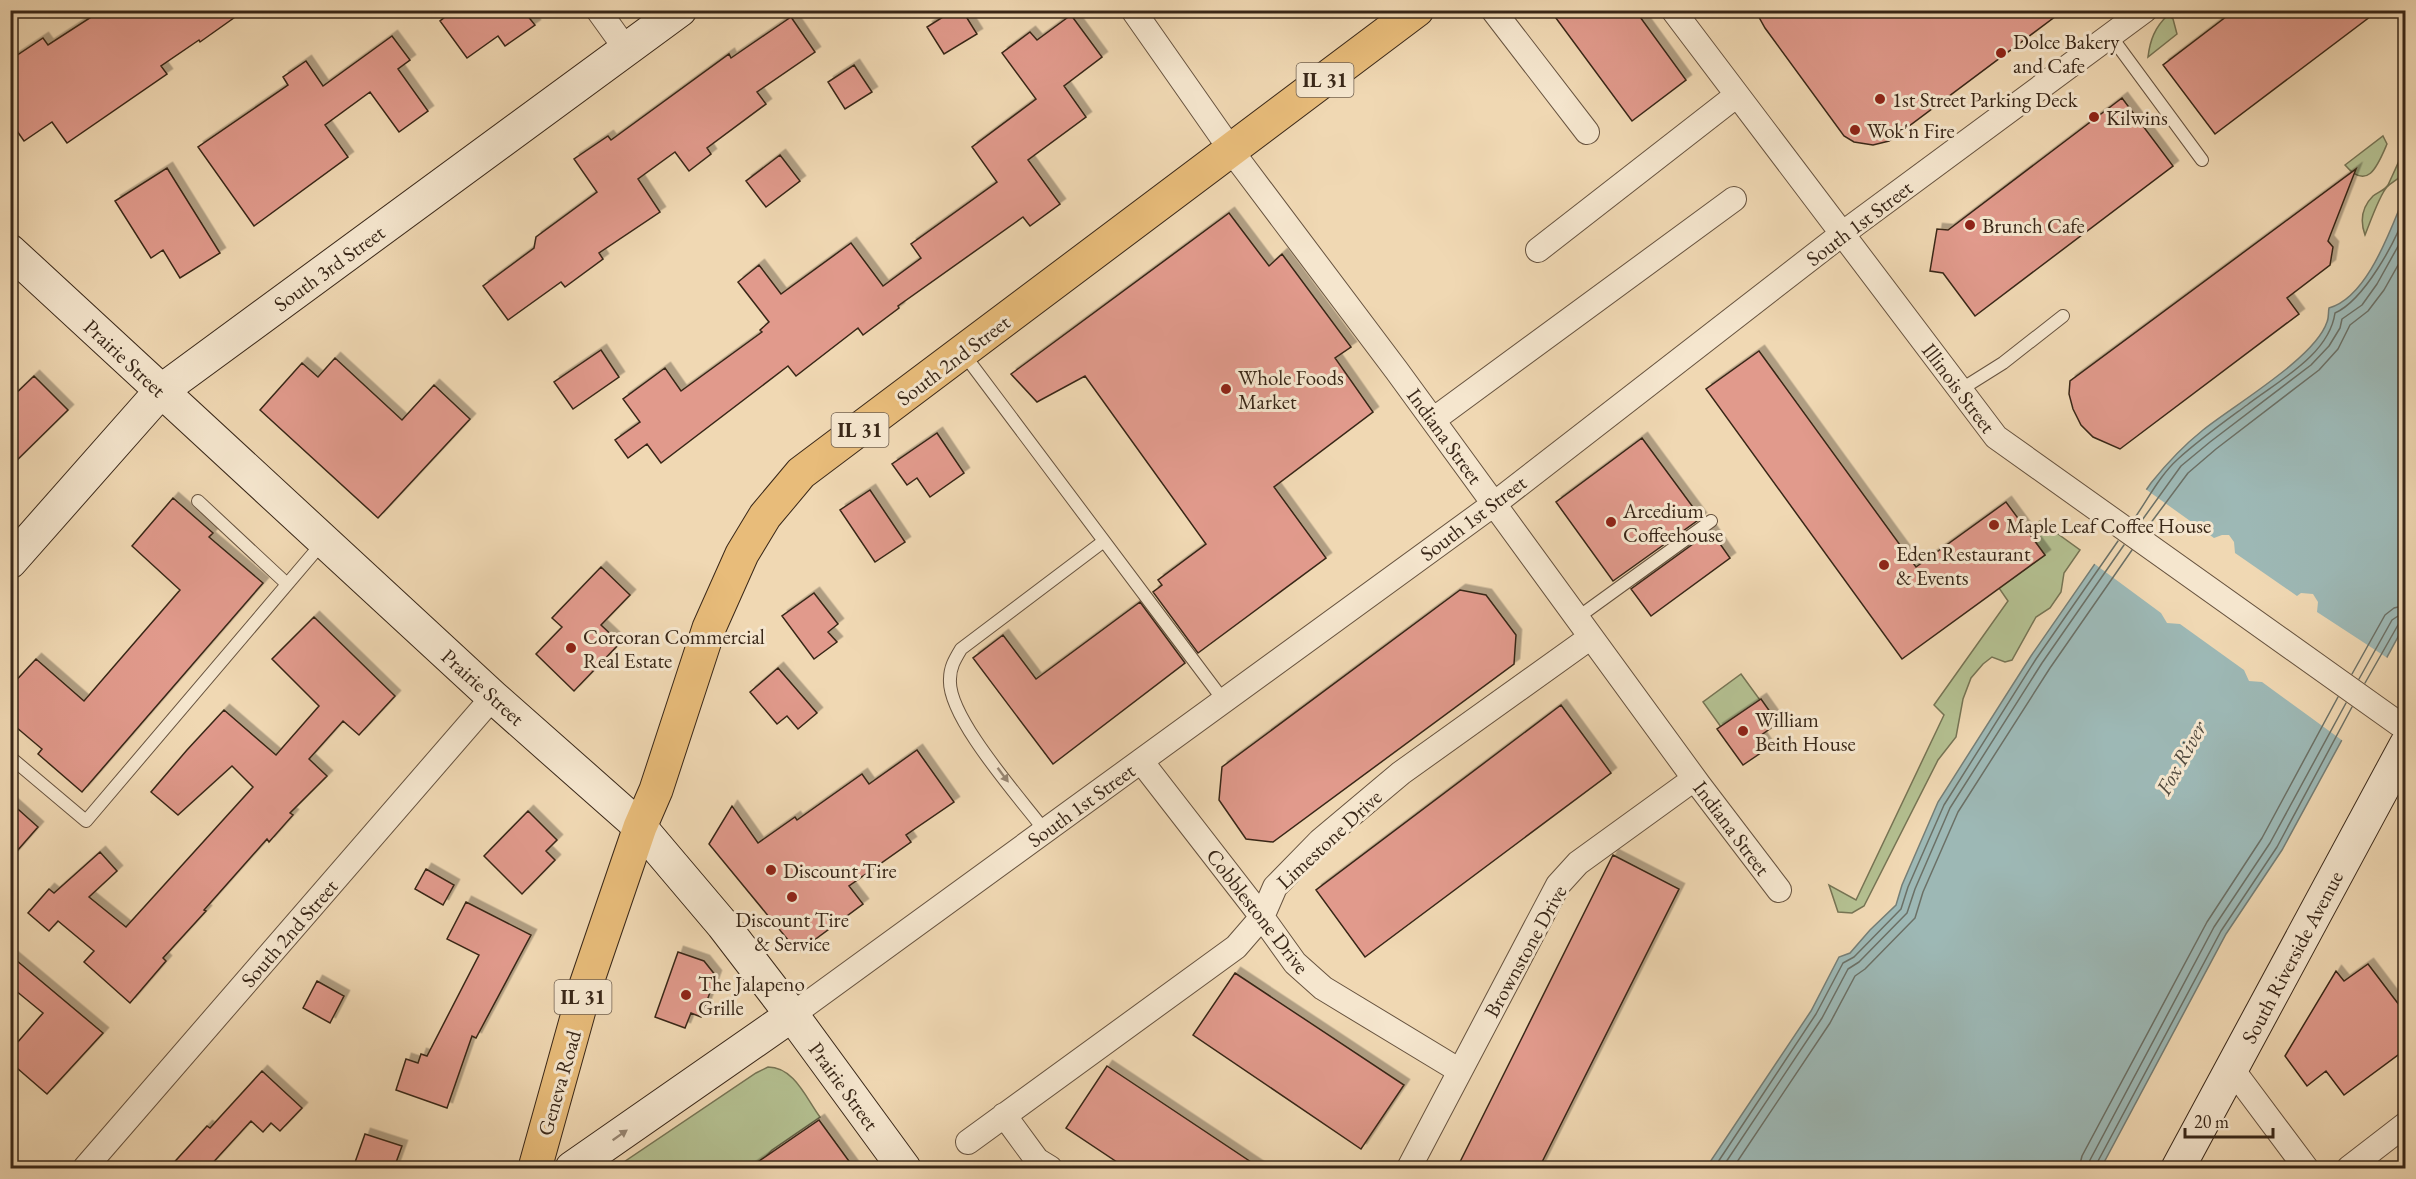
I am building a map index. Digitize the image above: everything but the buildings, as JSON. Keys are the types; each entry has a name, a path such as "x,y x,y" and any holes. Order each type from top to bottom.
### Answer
{"main road":[{"name":"South 2nd Street","path":"640,827 656,790 709,628 742,554 765,516 801,473 1417,10"},
{"name":"Geneva Road","path":"535,1168 586,985 640,827"}],"street":[{"path":"598,10 626,50"},
{"name":"South 3rd Street","path":"10,562 161,391 680,10"},
{"name":"Indiana Street","path":"1133,10 1232,150 1433,420 1694,779 1779,890"},
{"path":"1493,10 1587,132"},
{"name":"Illinois Street","path":"1673,10 1996,437 2115,524 2406,729"},
{"name":"South 1st Street","path":"792,1015 1494,504 1842,234 2145,10"},
{"path":"1538,250 1737,95"},
{"path":"1433,420 1734,200"},
{"name":"Prairie Street","path":"10,251 493,697 640,827 723,924 904,1168"},
{"name":"Limestone Drive","path":"968,1142 1236,947 1262,917 1275,887 1320,841 1401,773 1584,628"},
{"name":"South 2nd Street","path":"85,1168 493,697"},
{"name":"South Riverside Avenue","path":"2178,1168 2406,745"},
{"name":"Cobblestone Drive","path":"1141,761 1262,917 1294,963 1323,988 1460,1071"},
{"name":"Brownstone Drive","path":"1409,1168 1558,885 1578,863 1694,779"},
{"path":"572,1168 792,1015"},
{"path":"2232,1069 2307,1168"},
{"path":"1004,1115 1042,1166"},
{"path":"2349,1168 2406,1124"}],"lane":[{"path":"2110,34 2202,160"},
{"path":"1960,390 2003,363 2062,316"},
{"path":"963,353 1224,702"},
{"path":"198,501 287,584"},
{"path":"1584,628 1711,521"},
{"path":"10,757 86,821 324,540"},
{"path":"1045,831 967,728 955,703 949,681 953,661 961,649 1104,541"}],"green space":[{"path":"2168,15 2173,19 2177,34 2148,57 2154,34"},
{"path":"2405,113 2405,140 2403,122"},
{"path":"2383,136 2387,144 2376,167 2366,176 2353,173 2345,165"},
{"path":"2405,145 2405,167 2400,177 2384,191 2365,235 2362,219 2364,209 2373,196 2388,185"},
{"path":"2040,521 2080,550 2064,573 2061,592 2050,608 2036,617 2012,660 2005,662 1992,657 1971,678 1963,699 1956,737 1938,760 1864,906 1852,913 1838,912 1829,885 1856,900 1944,715 1934,705 2008,601 1999,588 2045,555 2025,527"},
{"path":"1741,674 1760,700 1721,727 1703,702"},
{"path":"768,1067 777,1068 792,1078 820,1117 772,1150 755,1168 615,1168 756,1073"}],"water":[{"name":"Fox River","path":"2405,195 2405,624 2282,850 2226,934 2101,1168 1706,1168 1811,1011 1839,957 1850,953 1896,905 1902,885 1938,802 2031,656 2151,483 2196,436 2307,351 2327,322 2329,308 2343,301 2355,291 2366,277 2385,243"}],"pier":[{"path":"2144,488 2214,538 2229,535 2234,542 2235,553 2297,596 2301,593 2313,594 2318,602 2317,612 2389,659 2343,741 2262,682 2249,681 2244,670 2180,624 2167,623 2161,613 2092,562"}],"place":[{"name":"Dolce Bakery and Cafe","path":"2001,53"},
{"name":"1st Street Parking Deck","path":"1880,99"},
{"name":"Kilwins","path":"2094,117"},
{"name":"Wok'n Fire","path":"1855,130"},
{"name":"Brunch Cafe","path":"1970,225"},
{"name":"Whole Foods Market","path":"1226,389"},
{"name":"Arcedium Coffeehouse","path":"1611,522"},
{"name":"Maple Leaf Coffee House","path":"1994,525"},
{"name":"Eden Restaurant & Events","path":"1884,565"},
{"name":"Corcoran Commercial Real Estate","path":"571,648"},
{"name":"William Beith House","path":"1743,731"},
{"name":"Discount Tire","path":"771,870"},
{"name":"Discount Tire & Service","path":"792,897"},
{"name":"The Jalapeno Grille","path":"686,995"}]}
